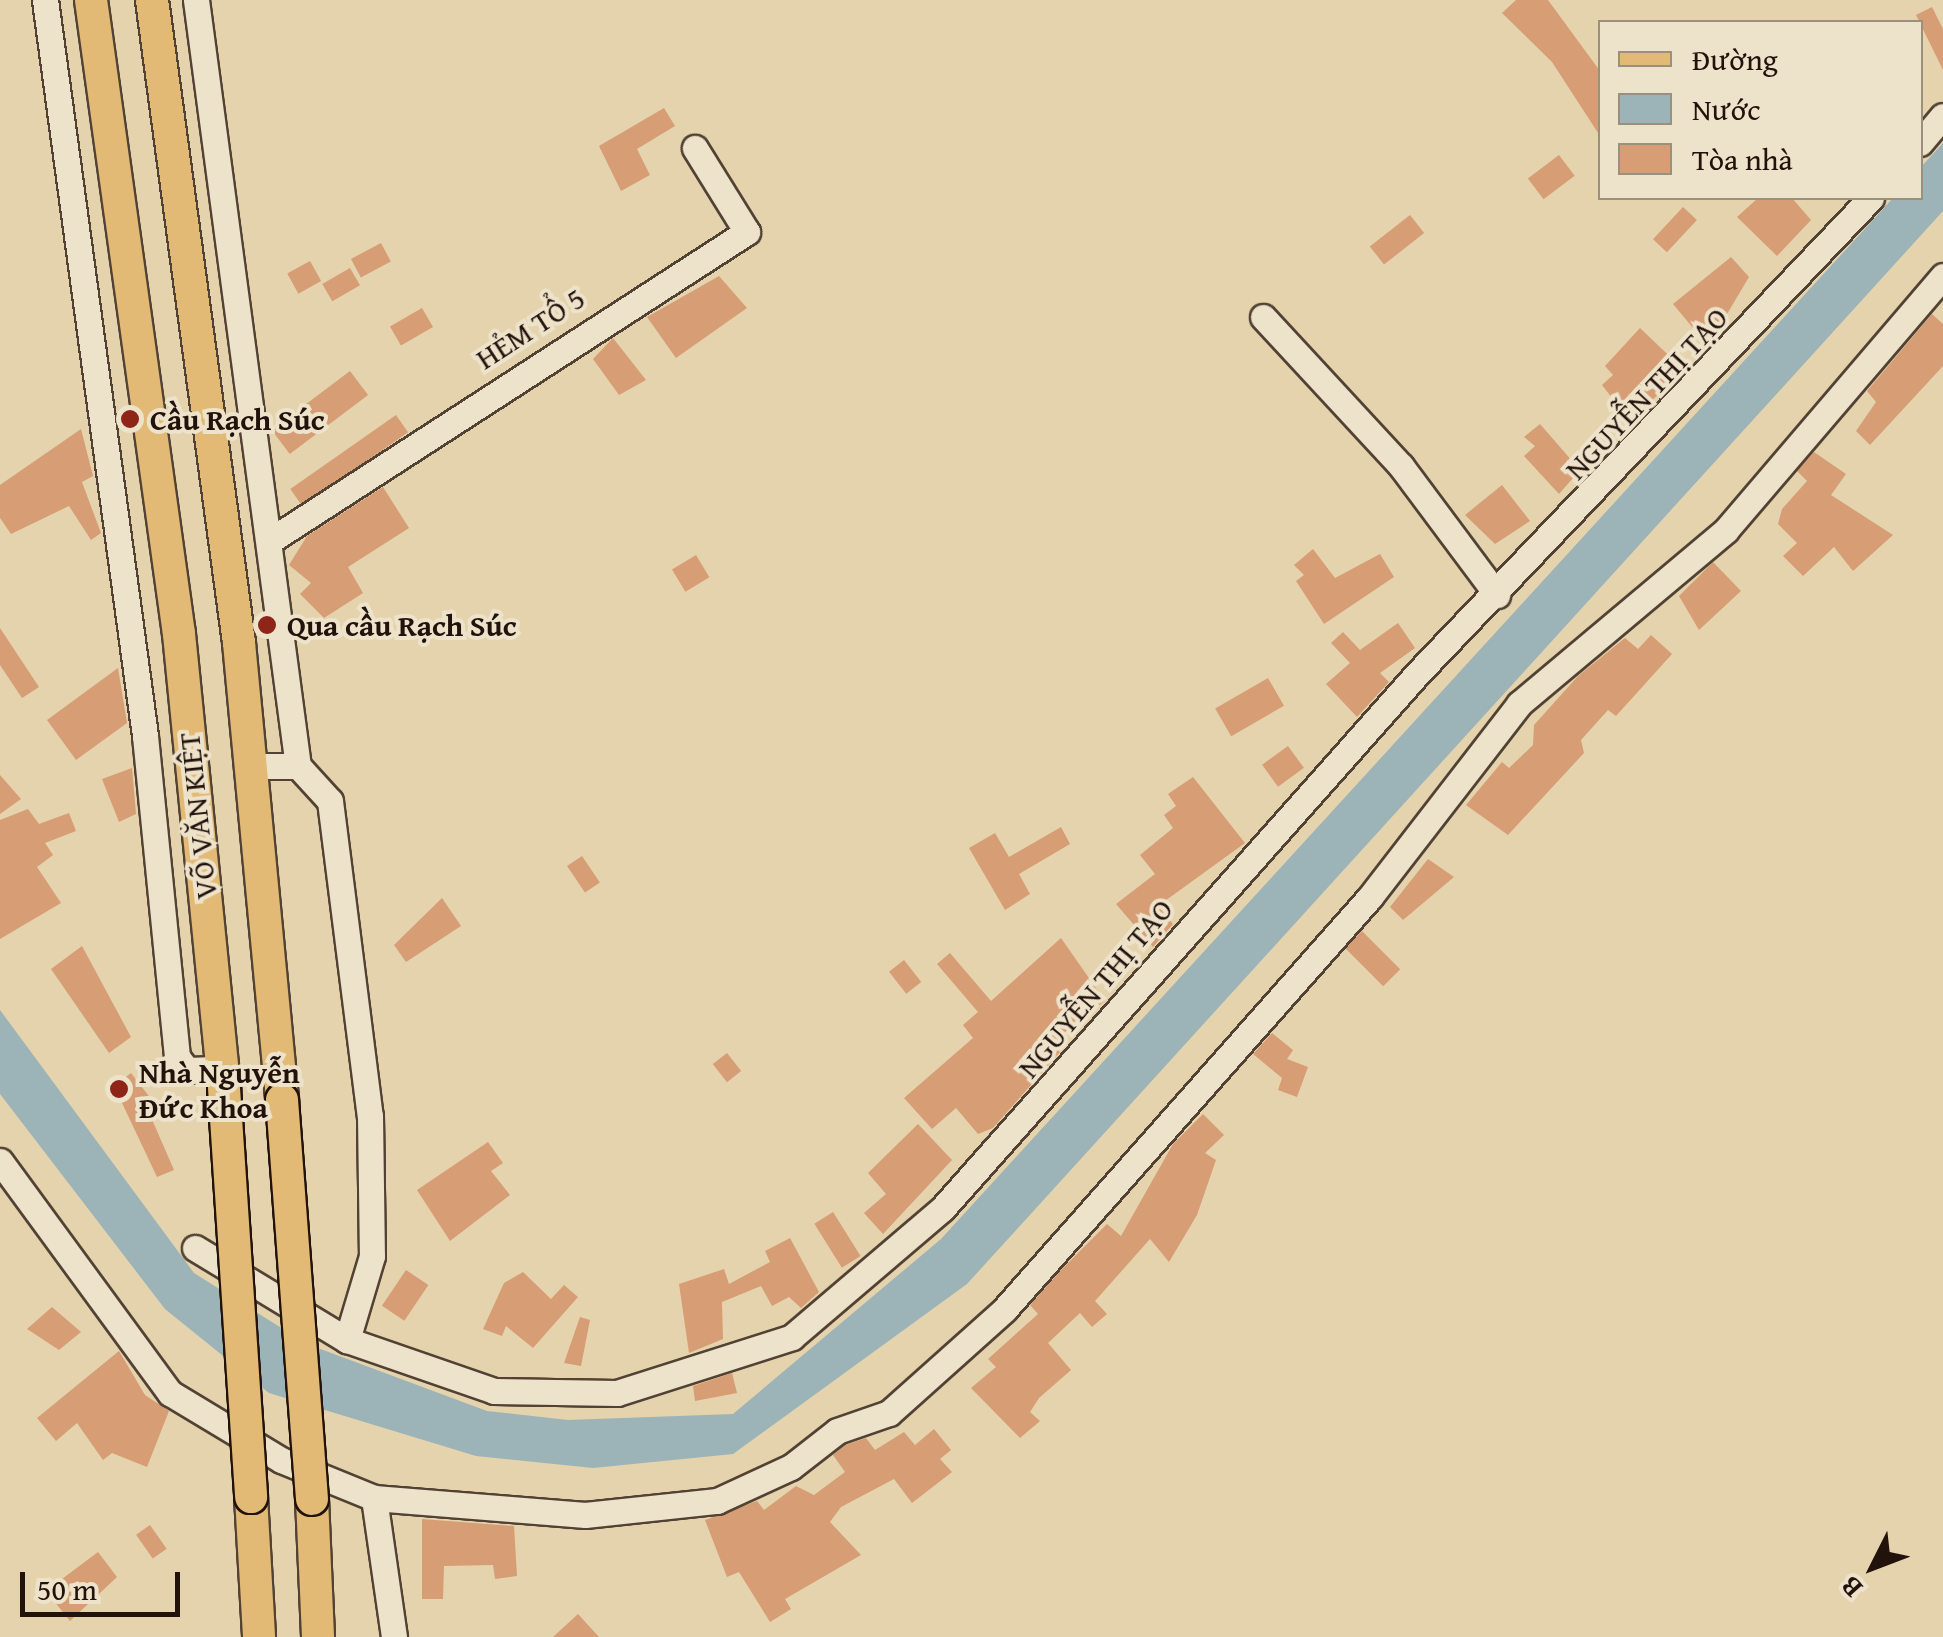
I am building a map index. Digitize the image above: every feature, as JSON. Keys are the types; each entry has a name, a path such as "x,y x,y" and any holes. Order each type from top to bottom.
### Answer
{"main road":[{"name":"VÕ VĂN KIỆT","path":"91,0 180,634 223,1079 259,1637"},
{"name":"VÕ VĂN KIỆT","path":"152,0 252,766 282,1100 312,1500 318,1637"}],"street":[{"path":"45,0 145,736 177,1057 187,1070 223,1079"},
{"path":"196,0 298,766 330,802 370,1116 372,1256 347,1340"},
{"path":"1923,139 1943,116"},
{"name":"HẺM TỔ 5","path":"270,540 747,232 696,148"},
{"name":"NGUYỄN THỊ TẠO","path":"195,1248 347,1340 494,1390 617,1393 792,1337 955,1196 1205,906 1869,200"},
{"path":"0,1161 170,1393 281,1460 374,1498 585,1514 717,1501 790,1468 836,1431 889,1413 1004,1310 1370,897 1519,704 1726,530 1943,276"},
{"path":"1262,317 1401,466 1496,596"},
{"path":"252,766 298,766"},
{"path":"374,1498 394,1637"}],"water":[{"path":"1943,143 1943,211 967,1284 733,1454 593,1468 476,1456 269,1393 165,1309 0,1094 0,1010 194,1273 307,1344 487,1411 568,1420 733,1414 941,1239 1891,200 1923,200 1923,165"}],"building":[{"path":"1516,0 1548,0 1598,68 1598,133 1552,62 1502,13"},
{"path":"1932,7 1943,29 1943,70 1923,29 1923,20 1916,15"},
{"path":"664,108 675,126 637,149 650,175 621,191 599,146"},
{"path":"1559,155 1575,176 1544,199 1528,178"},
{"path":"1756,200 1794,200 1811,220 1777,256 1737,217"},
{"path":"1683,207 1697,220 1667,252 1653,239"},
{"path":"1410,215 1424,233 1384,265 1370,246"},
{"path":"381,243 391,262 361,278 351,259"},
{"path":"1731,257 1749,277 1708,346 1673,304"},
{"path":"310,261 321,281 298,294 287,274"},
{"path":"350,268 360,285 332,301 322,284"},
{"path":"719,276 747,308 676,358 647,317"},
{"path":"422,308 433,327 401,346 390,326"},
{"path":"1932,314 1943,324 1943,366 1870,445 1856,431 1876,402 1867,391"},
{"path":"1640,328 1684,370 1630,421 1602,385 1613,375 1605,366"},
{"path":"613,338 646,380 619,395 593,359"},
{"path":"350,371 368,395 290,454 272,430"},
{"path":"396,415 408,432 302,506 290,489"},
{"path":"1540,424 1580,470 1559,494 1524,456 1535,446 1524,437"},
{"path":"81,429 93,476 82,482 101,533 91,540 69,506 11,534 0,518 0,485"},
{"path":"1814,452 1846,474 1831,495 1893,535 1853,571 1834,547 1803,576 1783,556 1797,543 1778,524 1782,509 1807,481 1797,471"},
{"path":"1502,485 1530,521 1495,544 1465,515"},
{"path":"383,487 409,528 348,567 363,593 324,618 300,594 311,583 289,565 307,536"},
{"path":"1313,549 1335,578 1380,554 1394,577 1324,624 1296,581 1304,575 1294,565"},
{"path":"696,555 709,577 685,592 672,569"},
{"path":"1713,562 1741,591 1699,630 1679,596"},
{"path":"1398,623 1415,648 1380,673 1389,682 1357,717 1326,684 1350,663 1331,643 1343,632 1360,650"},
{"path":"0,628 39,687 22,698 0,665"},
{"path":"1651,635 1672,654 1616,716 1608,710 1581,740 1584,753 1508,835 1466,805 1502,762 1509,768 1533,745 1534,725 1578,676 1625,638 1638,649"},
{"path":"118,668 127,723 76,760 47,720"},
{"path":"1268,678 1284,706 1231,736 1215,708"},
{"path":"1288,746 1304,768 1278,787 1262,765"},
{"path":"132,768 136,814 119,822 102,779"},
{"path":"0,775 21,799 0,814"},
{"path":"1193,777 1245,843 1158,906 1173,924 1153,947 1116,904 1155,874 1140,855 1173,828 1164,815 1176,806 1168,794"},
{"path":"28,809 39,824 69,813 76,831 45,843 53,855 37,867 61,903 0,939 0,820"},
{"path":"1061,827 1070,844 1019,874 1030,894 1005,910 969,848 995,833 1009,857"},
{"path":"582,856 600,883 585,893 567,866"},
{"path":"1428,859 1454,877 1403,920 1390,907"},
{"path":"442,898 461,926 406,962 394,945"},
{"path":"1362,931 1400,969 1383,986 1345,948"},
{"path":"1061,938 1105,1001 1052,1042 1060,1052 993,1128 978,1134 956,1108 932,1129 904,1098 973,1038 963,1025 978,1012 937,964 950,953 991,1001"},
{"path":"82,946 131,1037 109,1053 51,969"},
{"path":"904,960 921,982 906,994 889,972"},
{"path":"1272,1033 1293,1050 1287,1059 1308,1067 1297,1097 1278,1090 1282,1078 1253,1054"},
{"path":"727,1053 741,1071 727,1082 713,1064"},
{"path":"131,1073 155,1104 147,1108 174,1170 157,1177 114,1086"},
{"path":"1203,1114 1224,1135 1205,1153 1216,1160 1197,1215 1169,1262 1150,1239 1095,1301 1107,1314 1092,1327 1080,1313 1048,1343 1071,1370 1039,1398 1030,1412 1040,1421 1020,1438 971,1388 996,1367 988,1359 1038,1314 1030,1305 1062,1269 1107,1224 1121,1236 1173,1144"},
{"path":"918,1124 952,1160 883,1234 864,1213 886,1194 868,1173"},
{"path":"488,1142 503,1163 491,1171 510,1195 450,1241 417,1190"},
{"path":"833,1212 861,1256 842,1268 814,1224"},
{"path":"790,1238 819,1292 801,1308 789,1297 772,1306 761,1286 722,1302 723,1339 689,1353 679,1284 724,1269 729,1284 770,1262 765,1251"},
{"path":"406,1270 428,1285 404,1321 382,1306"},
{"path":"523,1272 551,1299 564,1285 578,1297 533,1348 506,1326 502,1336 483,1329 504,1283"},
{"path":"52,1307 81,1332 59,1350 27,1329"},
{"path":"580,1317 590,1320 581,1366 564,1363"},
{"path":"119,1351 145,1395 169,1411 147,1467 112,1453 103,1460 77,1423 56,1441 37,1418"},
{"path":"732,1373 737,1393 695,1401 693,1386"},
{"path":"934,1429 951,1450 940,1459 952,1472 912,1503 894,1479 841,1507 830,1522 861,1555 785,1599 791,1609 770,1622 739,1572 727,1577 705,1520 757,1501 764,1510 796,1486 814,1495 845,1472 833,1455 845,1445 866,1438 875,1450 904,1432 915,1445"},
{"path":"422,1519 514,1526 517,1576 495,1579 493,1565 444,1566 443,1599 422,1599"},
{"path":"150,1525 167,1549 153,1559 136,1535"},
{"path":"98,1552 117,1577 70,1621 46,1591"},
{"path":"578,1614 599,1637 553,1637"}],"place":[{"name":"Cầu Rạch Súc","path":"130,419"},
{"name":"Qua cầu Rạch Súc","path":"267,625"},
{"name":"Nhà Nguyễn Đức Khoa","path":"119,1089"}]}
